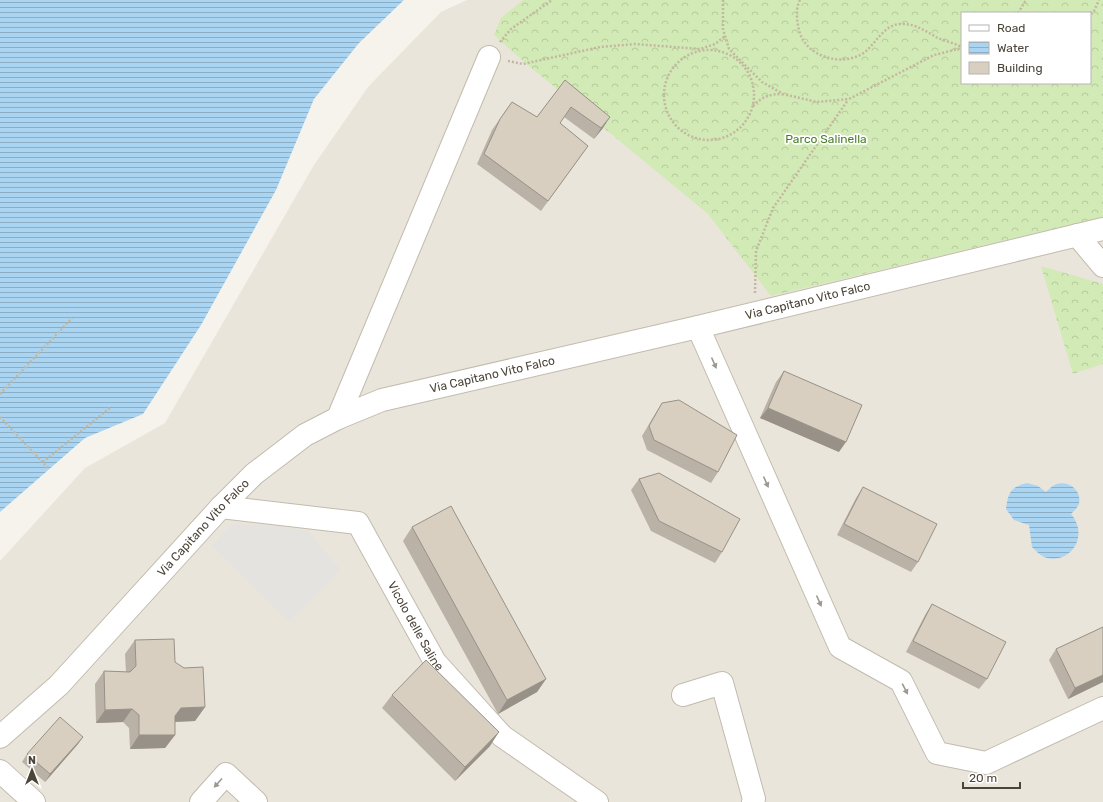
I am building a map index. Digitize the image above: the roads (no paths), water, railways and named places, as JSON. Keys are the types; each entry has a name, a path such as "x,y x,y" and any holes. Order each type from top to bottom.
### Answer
{"street":[{"path":"338,418 489,57"},
{"name":"Via Capitano Vito Falco","path":"0,737 59,685 221,507 260,469 305,436 338,418 382,400 698,327 1103,229"},
{"path":"1077,235 1103,266"},
{"path":"698,327 840,647 901,681 937,753 986,763 1103,708"},
{"name":"Vicolo delle Saline","path":"221,507 358,522 436,662 502,736 597,802"},
{"path":"683,695 722,683 754,799 753,802"},
{"path":"0,771 34,802"},
{"path":"201,802 226,774 256,802"}],"water":[{"path":"0,0 404,0 359,43 314,99 276,190 201,325 143,414 85,438 0,512"},
{"path":"1027,483 1038,486 1046,492 1051,487 1062,483 1071,486 1077,492 1079,497 1078,506 1071,514 1076,523 1078,540 1069,553 1062,557 1053,559 1044,557 1032,547 1029,525 1014,520 1006,509 1011,491 1017,486"}],"park label":[{"name":"Parco Salinella","path":"826,139"}]}
